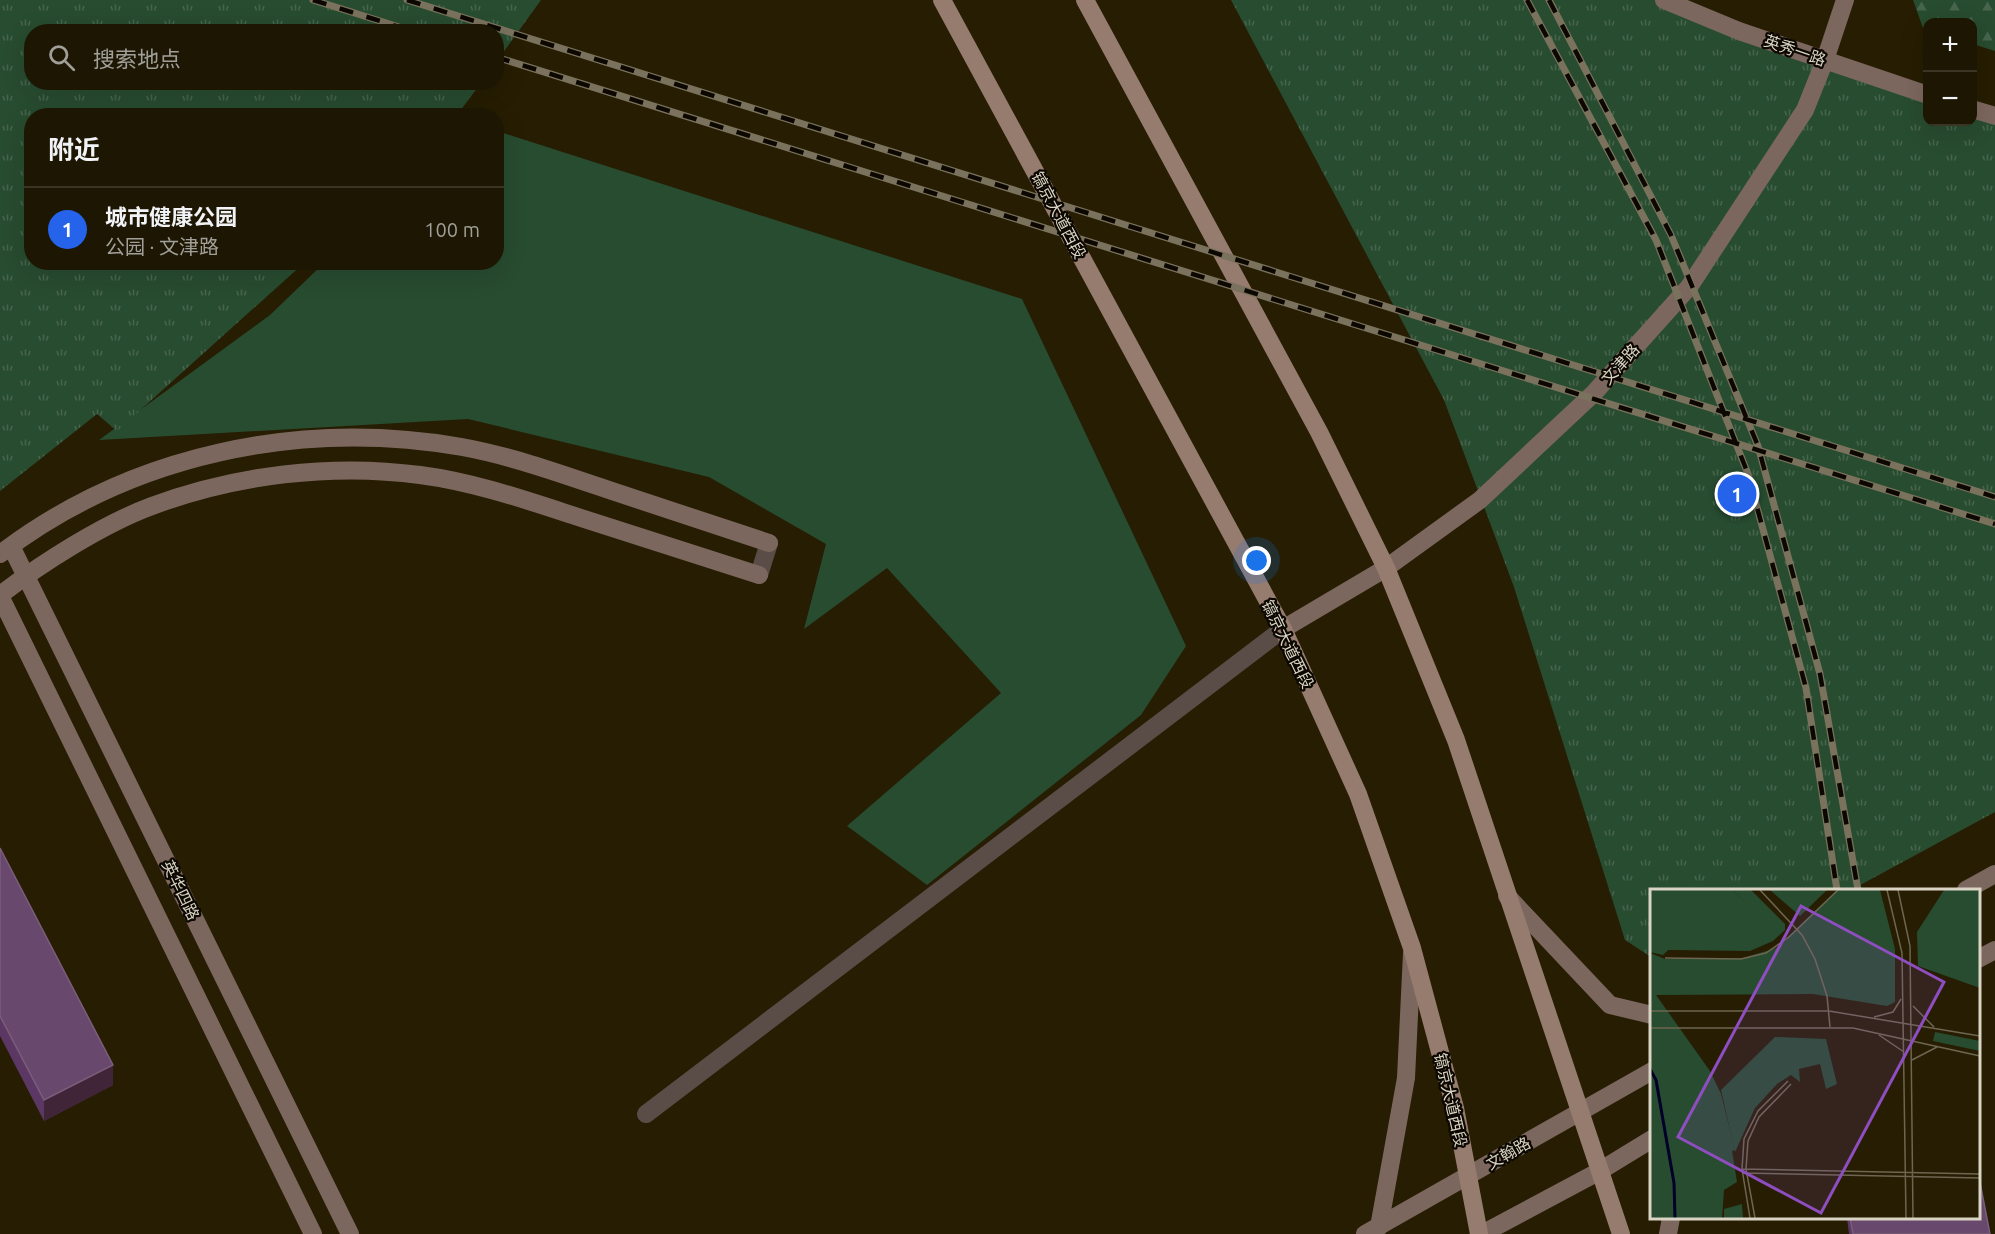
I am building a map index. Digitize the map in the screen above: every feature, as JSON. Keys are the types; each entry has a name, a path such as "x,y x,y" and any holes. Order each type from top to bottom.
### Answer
{"main road":[{"name":"镐京大道西段","path":"942,0 1283,629 1358,794 1412,948 1455,1108 1481,1234"},
{"path":"1085,0 1319,432 1386,568 1456,740 1578,1113 1621,1234"}],"street":[{"name":"英秀一路","path":"1664,0 1739,31 1923,93"},
{"name":"文津路","path":"1283,629 1386,568 1480,500 1594,393 1689,287 1805,110 1845,0"},
{"path":"1977,111 1995,116"},
{"path":"0,595 27,574 106,528 152,506 224,485 289,475 359,470 421,475 495,490 759,575 769,543 555,472 463,447 363,438 301,438 231,449 156,469 88,497 5,550"},
{"name":"英华四路","path":"5,550 27,574 350,1234"},
{"name":"英华四路","path":"0,595 313,1234"},
{"path":"646,1114 1283,629"},
{"path":"1969,889 1995,874"},
{"path":"1506,896 1610,1005 1650,1015"},
{"path":"1372,1230 1406,1078 1412,948"},
{"path":"1980,958 1995,950"},
{"name":"文翰路","path":"1372,1230 1650,1072"},
{"path":"1481,1234 1598,1172 1650,1140"},
{"path":"1668,1234 1671,1219"}],"green space":[{"path":"0,0 541,0 504,51 504,24 24,24 24,90 476,90 462,108 24,108 24,270 296,270 117,431 97,414 0,491"},
{"path":"1231,0 1666,0 1923,86 1923,126 1977,126 1977,103 1995,109 1995,812 1853,889 1650,889 1650,956 1625,940 1514,587 1444,400"},
{"path":"1913,0 1995,0 1995,51 1977,45 1977,18 1923,18 1923,28"},
{"path":"504,133 1022,299 1186,646 1141,715 927,885 847,826 1001,693 887,568 804,629 826,544 709,477 468,419 99,440 270,315 317,270 504,270"}],"building":[{"path":"0,848 113,1065 44,1100 0,1016"},
{"path":"1980,1182 1990,1234 1853,1234 1850,1219 1980,1219"}],"railway":[{"path":"313,0 390,24"},
{"path":"407,0 484,24"},
{"path":"1527,0 1656,240 1748,474 1806,688 1837,889"},
{"path":"1549,0 1671,235 1758,446 1820,674 1858,889"},
{"path":"504,30 1995,497"},
{"path":"504,59 1995,524"}],"place":[{"name":"城市健康公园","path":"1737,494"}]}
